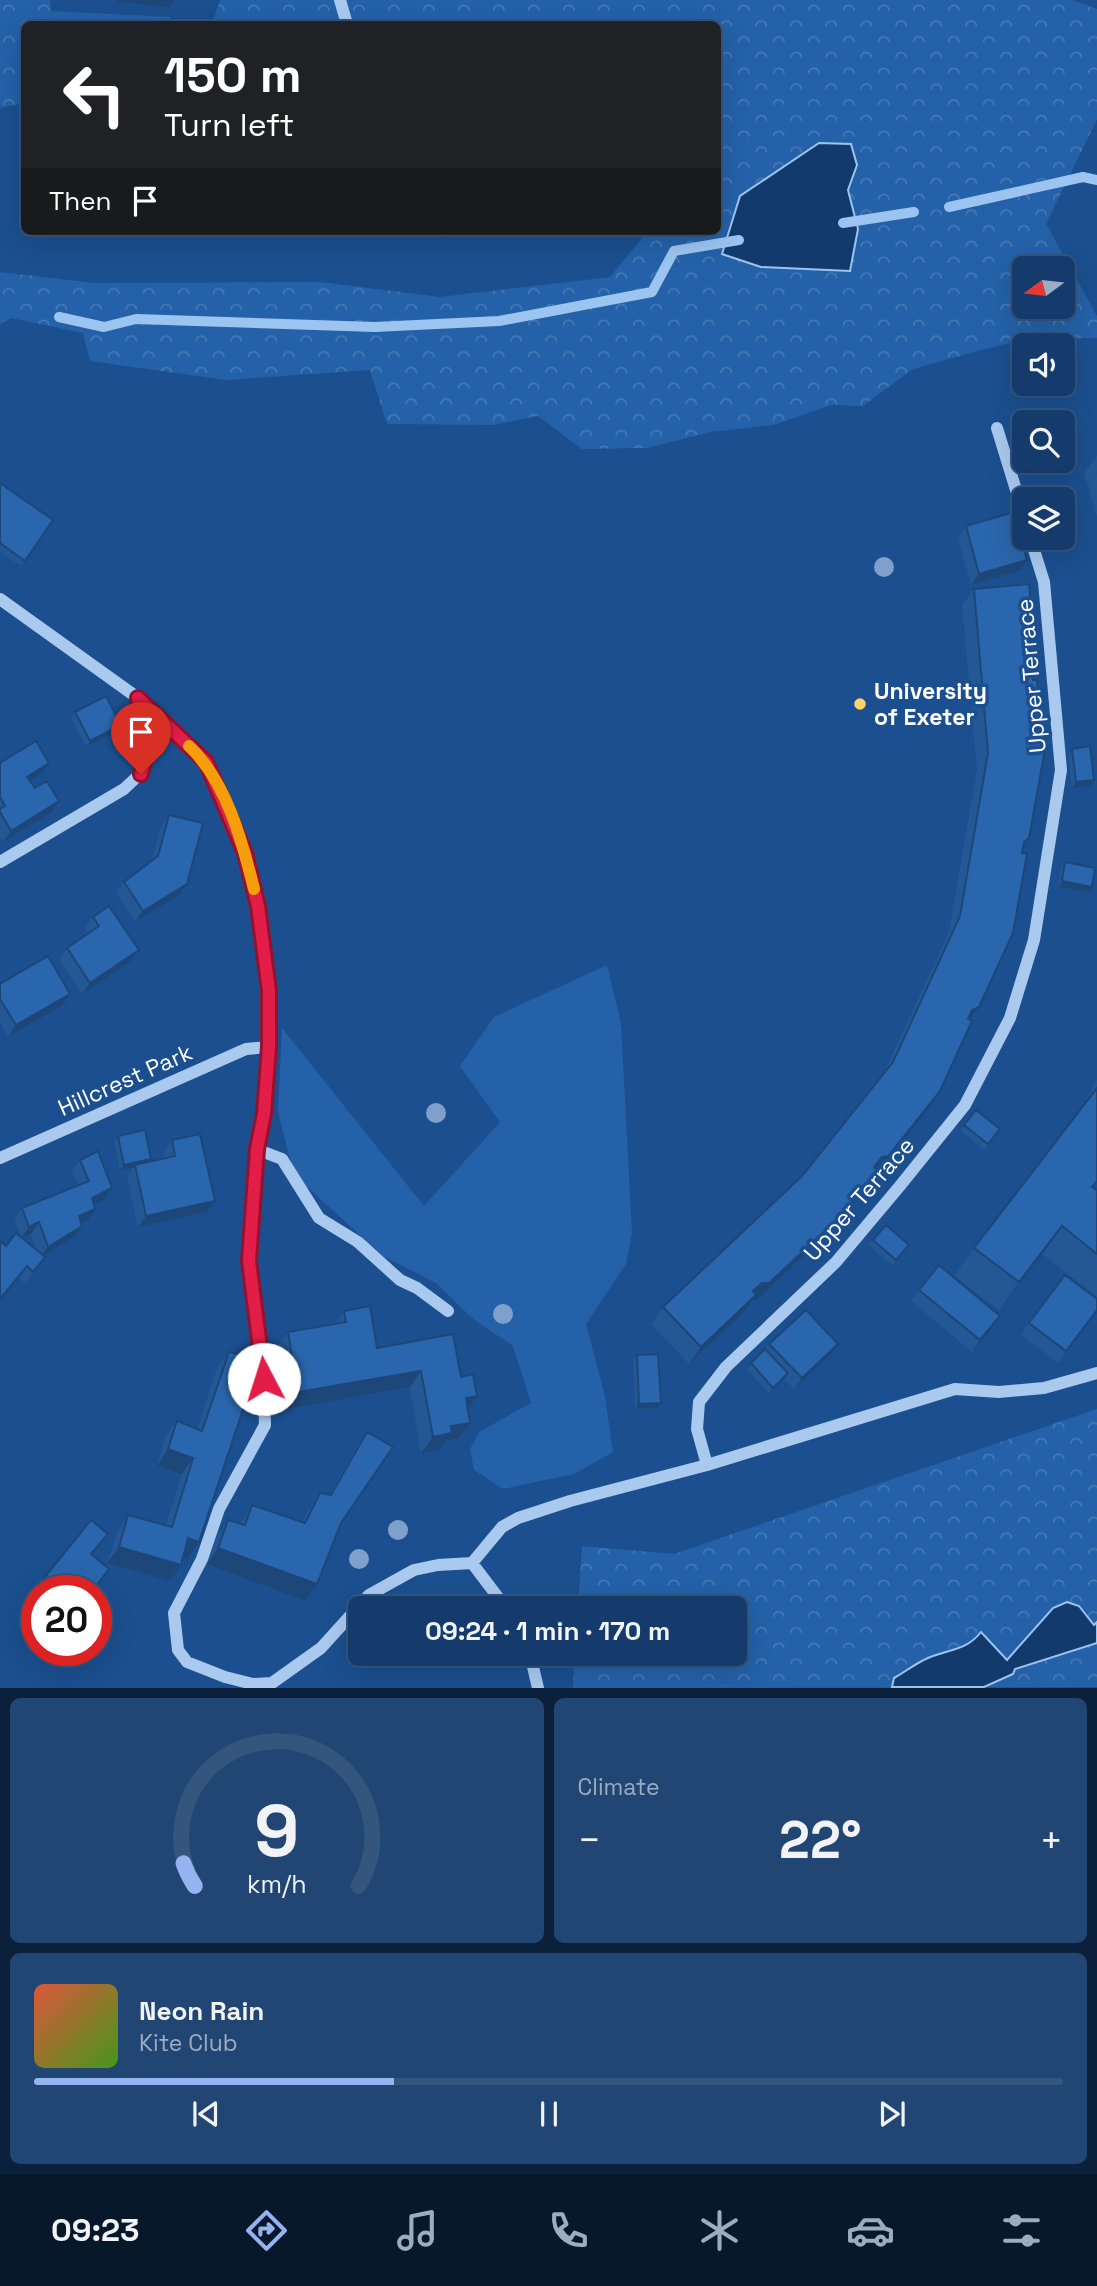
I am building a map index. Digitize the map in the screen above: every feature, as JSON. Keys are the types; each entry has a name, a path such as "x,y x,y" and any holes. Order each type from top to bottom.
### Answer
{"street":[{"path":"340,0 346,21"},
{"path":"997,428 1015,487"},
{"name":"Upper Terrace","path":"707,1465 696,1429 698,1402 726,1367 836,1262 899,1187 965,1105 1010,1018 1034,940 1061,770 1044,582 1034,550"},
{"path":"0,599 138,698 206,762 245,853 264,943 269,1047 264,1114 257,1149 249,1261 263,1356 265,1425 219,1509 202,1559 174,1613 178,1650 187,1661 225,1677 253,1684 272,1683 321,1648 369,1595 414,1570 472,1563 502,1527 518,1518 570,1501 707,1465 955,1389 999,1392 1044,1388 1097,1373"},
{"path":"0,862 124,789 141,774 147,749 138,698"},
{"name":"Hillcrest Park","path":"0,1158 246,1049 269,1047"},
{"path":"257,1149 282,1159 319,1218 358,1242 400,1280 417,1288 448,1311"},
{"path":"472,1563 497,1596"},
{"path":"533,1666 538,1688"}],"green space":[{"path":"0,0 50,0 51,11 170,17 171,21 21,21 21,104 0,108"},
{"path":"220,0 1072,0 1097,9 1097,119 1046,224 1064,256 1012,256 1012,319 1075,319 1075,276 1097,316 1097,338 1075,338 1075,333 1012,333 1012,343 913,369 863,406 831,405 774,425 710,432 647,448 582,449 538,416 493,425 387,424 370,370 226,380 90,361 83,333 11,318 0,324 0,272 94,283 320,282 440,297 610,277 645,235 721,235 721,21 213,21"},
{"path":"607,965 621,1023 632,1233 626,1264 586,1324 605,1396 613,1452 574,1474 503,1489 474,1470 470,1449 479,1432 531,1403 513,1346 473,1319 436,1283 383,1256 294,1175 278,1112 282,1028 424,1206 500,1122 460,1066 494,1017"},
{"path":"1097,1409 1097,1687 573,1688 574,1666 747,1666 747,1596 579,1596 582,1546 674,1554"}],"shaded area":[{"path":"819,143 851,144 857,165 848,190 858,229 850,271 761,267 722,254 740,196"},
{"path":"1067,1602 1079,1606 1094,1625 1097,1622 1097,1643 1015,1669 1013,1674 984,1687 892,1687 894,1678 915,1665 969,1643 981,1632 1007,1660 1053,1608"}],"building":[{"path":"0,483 53,520 25,561 0,543"},
{"path":"1012,513 1012,550 1024,550 1027,560 979,574 966,526"},
{"path":"1029,584 1036,662 1031,667 1033,680 1037,680 1044,755 1029,838 1024,842 1022,853 1027,854 1013,933 979,1007 972,1010 968,1019 972,1021 940,1091 888,1156 882,1157 874,1167 877,1170 843,1214 769,1283 762,1283 753,1291 756,1295 701,1347 663,1307 802,1176 893,1062 960,916 988,753 974,589"},
{"path":"106,696 121,725 90,741 75,712"},
{"path":"36,741 49,763 27,777 35,788 47,781 59,801 11,831 0,812 5,806 0,797 0,763"},
{"path":"1090,746 1094,780 1076,782 1072,749"},
{"path":"169,815 203,823 187,884 143,911 124,882 158,856"},
{"path":"1065,862 1095,868 1092,887 1062,881"},
{"path":"109,906 139,950 90,983 67,948 99,926 93,917"},
{"path":"48,956 70,994 16,1025 0,999 0,984"},
{"path":"1097,1088 1097,1181 1092,1187 1097,1190 1097,1254 1062,1226 1019,1282 974,1248"},
{"path":"976,1110 1000,1129 988,1144 964,1125"},
{"path":"145,1130 151,1159 124,1165 118,1136"},
{"path":"200,1134 215,1201 146,1216 135,1165 175,1156 172,1140"},
{"path":"98,1151 112,1188 92,1198 95,1209 79,1216 82,1226 48,1247 39,1222 29,1227 22,1208 89,1181 80,1160"},
{"path":"886,1225 909,1245 896,1260 873,1240"},
{"path":"16,1233 45,1257 33,1272 27,1266 0,1299 0,1241 6,1246"},
{"path":"939,1265 1000,1316 980,1340 919,1290"},
{"path":"1065,1275 1097,1299 1097,1310 1066,1351 1029,1323"},
{"path":"370,1306 377,1348 453,1334 461,1377 473,1374 477,1396 466,1398 470,1423 451,1426 452,1433 433,1437 421,1371 298,1392 288,1332 346,1322 344,1311"},
{"path":"806,1310 838,1344 802,1378 769,1344"},
{"path":"765,1349 788,1373 773,1388 751,1363"},
{"path":"229,1352 260,1358 199,1542 188,1538 181,1565 119,1547 128,1515 172,1527 193,1458 168,1449 177,1421 202,1431"},
{"path":"658,1354 661,1403 639,1404 637,1355"},
{"path":"367,1432 393,1447 341,1523 317,1584 218,1548 228,1520 245,1525 252,1505 305,1523 320,1493 331,1495"},
{"path":"91,1520 108,1534 91,1554 109,1569 104,1575 47,1575"}],"waterway":[{"path":"949,207 1083,177 1097,180"},
{"path":"843,223 914,212"},
{"path":"59,317 104,327 136,319 375,327 499,321 652,292 674,251 739,240"}],"slow traffic":[{"path":"189,746 206,762 223,796 245,853 254,889"}],"place":[{"name":"University of Exeter","path":"860,704"}],"route":[{"path":"141,774 147,749 138,698 206,762 223,796 245,853 258,906 269,991 269,1047 264,1114 257,1149 249,1261 264,1379"}]}
